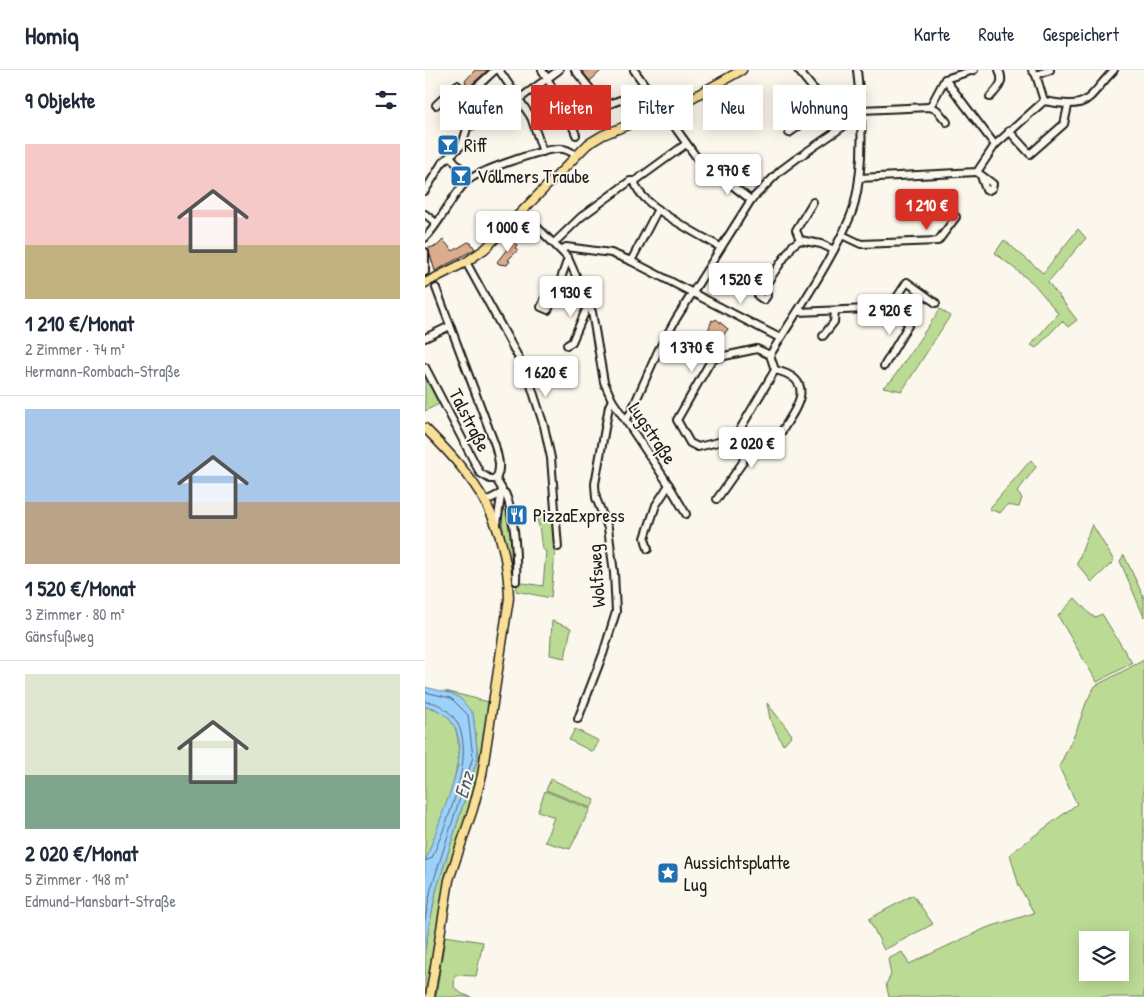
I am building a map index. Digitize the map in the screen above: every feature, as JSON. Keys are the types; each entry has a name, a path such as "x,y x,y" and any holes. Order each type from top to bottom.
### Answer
{"main road":[{"path":"693,96 729,73 742,70"},
{"path":"428,286 467,264 485,249 575,155 588,144 603,135 621,128"},
{"path":"425,428 463,467 487,504 497,524 509,579 505,630 482,775 473,809 449,880 429,997"}],"street":[{"path":"480,85 497,70 508,85"},
{"path":"542,70 551,85"},
{"path":"521,98 559,70"},
{"path":"575,70 587,85"},
{"path":"634,70 645,85"},
{"path":"799,70 812,85"},
{"path":"857,70 858,85"},
{"path":"931,107 945,79 974,70"},
{"path":"989,97 1001,84 1003,78 999,70"},
{"path":"1044,101 1034,72 1050,70"},
{"path":"1044,101 1068,106 1088,99 1114,70"},
{"path":"945,79 995,145"},
{"path":"611,103 620,100"},
{"path":"859,178 979,174 995,145 1044,101"},
{"path":"437,105 440,102"},
{"path":"521,103 531,117"},
{"path":"1009,131 1030,154 1064,124 1068,106"},
{"path":"866,110 931,107 937,110 947,122"},
{"path":"425,192 438,169 462,145 466,130"},
{"path":"535,130 543,152"},
{"path":"575,130 577,135"},
{"path":"676,130 697,158 751,200"},
{"path":"789,133 793,130"},
{"path":"626,418 630,414 658,351 691,293 751,200 780,171 838,130"},
{"path":"770,355 799,312 842,235 854,208 859,178 861,130"},
{"path":"554,243 581,217 630,181 635,180 687,144"},
{"path":"425,238 469,179 484,171 558,148 565,149 575,155"},
{"path":"450,156 469,179"},
{"path":"635,180 635,186 642,195 658,209 720,247"},
{"path":"799,240 796,230 813,202"},
{"path":"631,262 658,209"},
{"name":"Lugstraße","path":"522,212 568,258 589,303 604,382 612,400 626,418 686,514"},
{"path":"425,214 436,223"},
{"path":"842,235 861,244 938,241 956,217"},
{"path":"766,285 793,244 799,240 821,244 834,250"},
{"path":"562,250 567,247 611,253 741,316 780,338"},
{"path":"425,252 425,272"},
{"path":"552,301 568,258"},
{"path":"467,264 527,373 544,426 551,458 558,547"},
{"path":"890,308 907,282 936,303"},
{"path":"428,286 450,326 495,445 500,465 496,479 502,487 497,524"},
{"path":"567,345 572,342 589,303"},
{"path":"799,312 890,308 907,320 909,324 884,366"},
{"path":"823,336 834,322 835,311"},
{"path":"425,338 450,326"},
{"path":"757,349 770,355 775,370 736,436 698,447 690,443 677,420 709,364 715,358 757,349"},
{"name":"Talstraße","path":"425,366 481,473 490,479 496,479"},
{"path":"775,370 783,372 797,381 801,388 800,402 782,431"},
{"name":"Wolfsweg","path":"578,719 603,654 615,612 609,537 596,498 595,478 609,406 612,400"},
{"path":"717,499 743,462 742,448 736,436"},
{"path":"648,549 645,538 656,506 669,485"},
{"path":"487,504 502,493"},
{"path":"502,493 506,496 509,504 517,555 516,581"},
{"path":"487,504 509,504"}],"green space":[{"path":"1078,229 1086,238 1048,282 1077,320 1068,327 1062,321 1036,348 1031,345 1058,313 1034,284 995,253 1004,240 1043,273"},
{"path":"940,309 950,316 902,391 883,387 892,380"},
{"path":"425,379 439,404 425,411"},
{"path":"1031,460 1036,467 1017,492 1022,498 1019,507 1007,505 1000,513 989,509"},
{"path":"508,510 506,514 514,552 510,558 511,564 514,566 512,608 509,566 501,515 501,511"},
{"path":"535,514 553,514 555,543 553,549 555,552 551,598 516,591 517,582 543,586 546,551 542,549 539,526"},
{"path":"1092,524 1113,562 1092,582 1077,564"},
{"path":"1124,555 1144,598 1144,617 1120,561"},
{"path":"1075,598 1091,615 1095,617 1102,614 1132,663 1097,682 1058,616"},
{"path":"552,621 571,628 565,658 550,655"},
{"path":"1144,660 1144,997 889,997 886,984 891,975 888,959 902,952 909,964 986,928 1034,913 1019,886 1010,854 1077,804 1059,767 1077,729 1086,703 1095,686"},
{"path":"445,691 489,702 477,786 454,854 428,997 425,997 425,949 436,891 478,757 473,714 453,694"},
{"path":"767,703 792,735 783,745 770,719"},
{"path":"425,707 445,714 456,729 458,750 449,800 425,862"},
{"path":"575,729 599,741 593,752 569,740"},
{"path":"551,779 595,800 591,808 546,790"},
{"path":"545,791 590,809 570,849 545,842 554,817 538,811"},
{"path":"913,895 933,924 884,950 869,919"},
{"path":"445,936 483,942 476,976 455,975 454,987 462,994 471,997 436,997"}],"water":[{"name":"Enz","path":"425,687 453,694 461,699 473,714 478,757 436,891 425,949 425,862 452,787 458,765 460,746 456,729 448,717 434,708 425,707"}],"building":[{"path":"475,70 488,70 471,85 467,85 465,81"},
{"path":"581,70 602,70 590,81"},
{"path":"508,237 517,245 515,248 518,250 508,260 510,261 507,265 499,264 497,262 511,244 506,239"},
{"path":"443,240 453,251 468,242 475,249 435,271 428,248 437,246"},
{"path":"716,319 728,329 723,336 715,331 713,334 708,331 712,320"}],"place":[{"name":"Riff","path":"448,145"},
{"name":"Vollmers Traube","path":"461,176"},
{"name":"PizzaExpress","path":"517,515"},
{"name":"Aussichtsplatte Lug","path":"668,873"}]}
